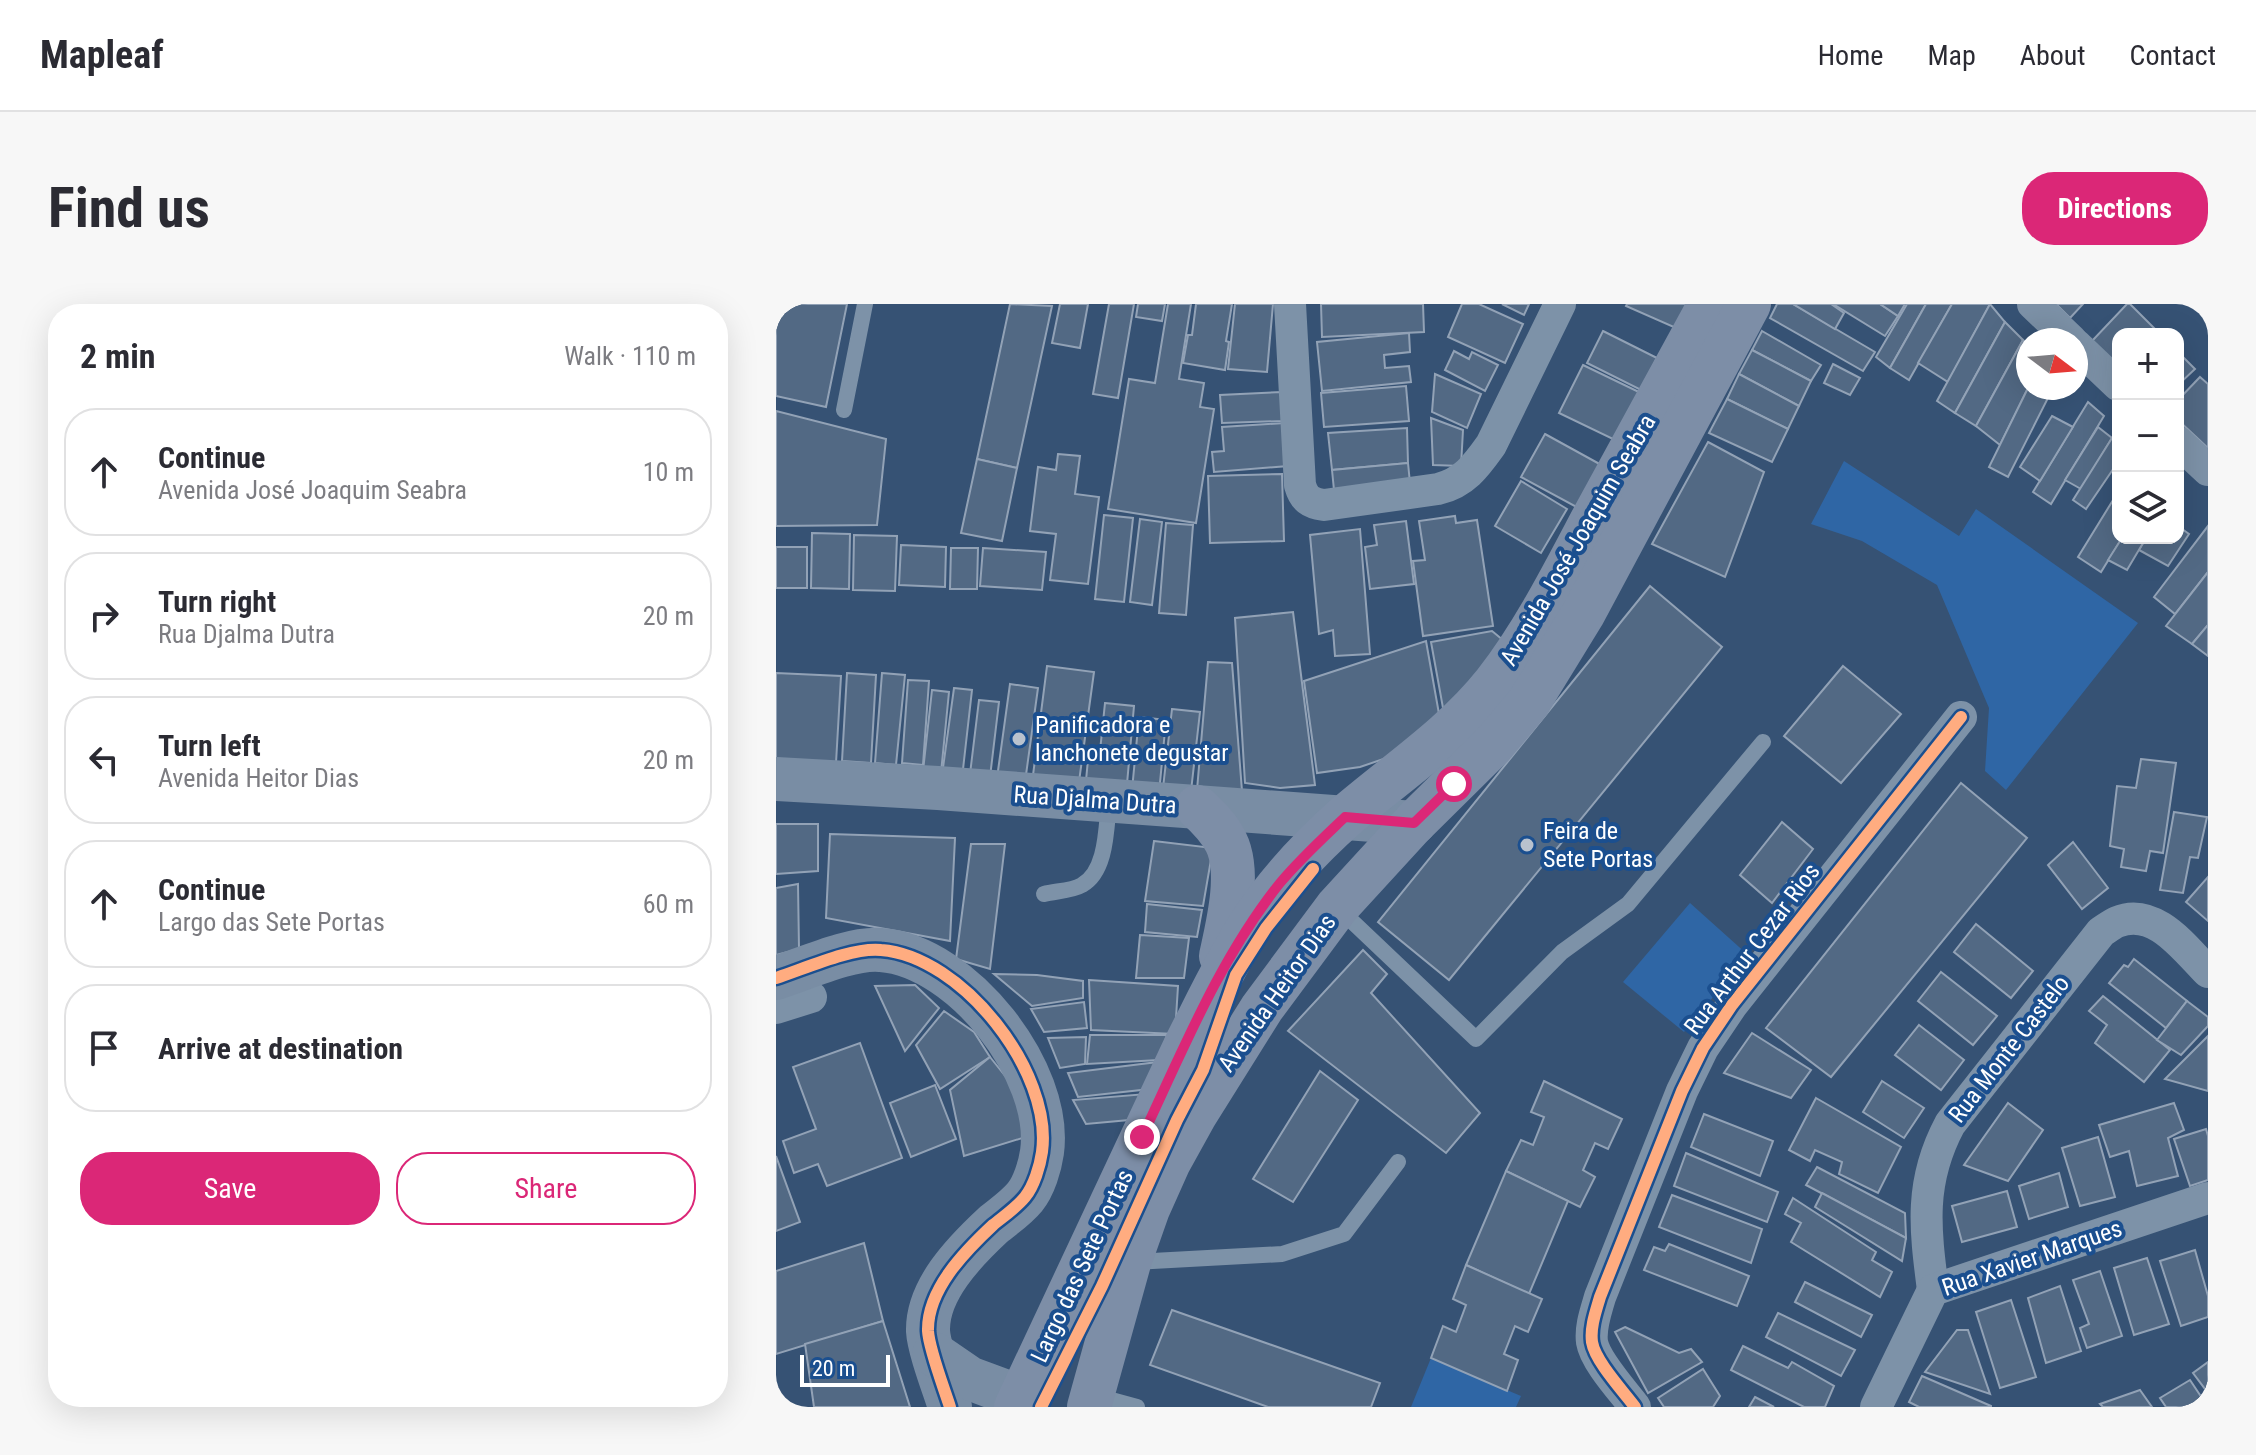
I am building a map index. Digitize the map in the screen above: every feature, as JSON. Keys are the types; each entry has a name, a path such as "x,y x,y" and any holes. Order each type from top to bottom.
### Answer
{"main road":[{"name":"Avenida José Joaquim Seabra","path":"1345,817 1478,704 1518,651 1575,553 1710,304"},
{"name":"Avenida José Joaquim Seabra","path":"1414,823 1493,745 1529,702 1583,614 1749,304"},
{"path":"1197,807 1216,825 1228,844 1232,861 1232,906 1215,986"},
{"name":"Largo das Sete Portas","path":"1025,1404 1215,986 1250,924 1280,883 1345,817"},
{"name":"Avenida Heitor Dias","path":"1090,1401 1129,1263 1148,1209 1195,1115 1262,1008 1337,907 1414,823"}],"street":[{"path":"1290,304 1300,485 1308,500 1324,505 1438,489 1463,478 1491,445 1560,304"},
{"path":"2033,304 2058,328"},
{"path":"2088,356 2112,379"},
{"path":"2184,448 2208,470"},
{"name":"Rua Arthur Cezar Rios","path":"1635,1407 1592,1344 1593,1323 1600,1297 1682,1091 1703,1048 1732,1005 1961,717"},
{"name":"Rua Djalma Dutra","path":"776,779 1414,823"},
{"name":"Rua Monte Castelo","path":"1933,1290 1925,1230 1926,1200 1939,1144 1950,1124 2101,932 2118,922 2134,918 2149,920 2164,929 2208,972"},
{"path":"776,1008 793,988 859,952 879,949 900,953 942,972 984,1010 1013,1048 1030,1078 1040,1106 1043,1128 1042,1153 1027,1195 968,1250 950,1273 929,1315 928,1335 950,1407"},
{"name":"Rua Xavier Marques","path":"1876,1407 1933,1290 2208,1198"},
{"path":"934,1354 969,1378 1025,1404"}],"lane":[{"path":"844,410 865,304"},
{"path":"1337,907 1476,1039 1562,952 1628,904 1763,742"},
{"path":"1044,894 1081,886 1094,874 1103,850 1110,801"},
{"path":"1129,1263 1282,1254 1344,1234 1398,1162"},
{"path":"1090,1401 1137,1407"}],"shaded area":[{"path":"1844,461 1959,536 1976,509 2138,623 2006,790 1985,771 1989,708 1937,585 1862,541 1811,524"},
{"path":"1690,903 1748,955 1684,1032 1623,982"},
{"path":"1431,1358 1521,1396 1516,1407 1411,1407"}],"building":[{"path":"776,304 847,304 826,407 776,396"},
{"path":"1010,304 1052,306 1017,468 977,459"},
{"path":"1060,304 1088,304 1080,348 1052,343"},
{"path":"1109,304 1134,304 1118,398 1093,394"},
{"path":"1138,304 1165,304 1162,321 1136,317"},
{"path":"1168,304 1191,304 1179,379 1204,383 1200,407 1214,409 1196,523 1108,509 1129,379 1155,383"},
{"path":"1196,304 1232,304 1225,370 1183,363 1188,335 1192,335"},
{"path":"1235,304 1273,304 1267,372 1228,369"},
{"path":"1321,304 1423,304 1424,332 1322,337"},
{"path":"1462,304 1479,304 1523,324 1505,363 1448,337"},
{"path":"1502,304 1529,304 1524,315"},
{"path":"1627,304 1697,304 1685,332"},
{"path":"1777,304 1793,304 1875,352 1863,371 1770,318"},
{"path":"1793,304 1831,304 1844,313 1835,329"},
{"path":"1833,304 1880,304 1898,316 1885,336"},
{"path":"1880,304 1905,304 1898,316"},
{"path":"1907,304 1926,304 1890,368 1876,357"},
{"path":"1926,304 1952,304 1909,380 1890,368"},
{"path":"1952,304 1990,304 1948,382 1918,363"},
{"path":"1990,304 2005,322 1955,413 1937,401"},
{"path":"2056,304 2083,304 2070,318"},
{"path":"2127,304 2154,328 2112,328 2112,360 2092,341"},
{"path":"2005,322 2016,333 2016,353 1976,426 1955,413"},
{"path":"1603,331 1657,358 1641,390 1587,363"},
{"path":"1762,331 1821,365 1811,381 1752,350"},
{"path":"1409,333 1410,352 1384,355 1385,368 1409,366 1411,382 1322,391 1317,342"},
{"path":"1752,350 1811,381 1799,406 1739,374"},
{"path":"1454,351 1469,359 1472,352 1498,365 1485,391 1445,370"},
{"path":"2016,353 2016,400 2022,400 2000,445 1976,426"},
{"path":"2184,358 2195,369 2184,379"},
{"path":"1833,364 1860,378 1850,395 1824,383"},
{"path":"1583,365 1641,393 1617,441 1559,413"},
{"path":"1435,374 1481,394 1467,428 1432,412"},
{"path":"1739,374 1799,406 1788,429 1727,399"},
{"path":"2200,377 2208,384 2208,448 2184,426 2184,394"},
{"path":"1406,386 1409,421 1324,427 1321,393"},
{"path":"1282,392 1283,421 1222,423 1220,395"},
{"path":"1727,399 1788,429 1772,462 1709,433"},
{"path":"2022,400 2047,400 2008,477 1989,467"},
{"path":"2088,402 2104,416 2051,504 2033,492"},
{"path":"776,411 886,439 877,525 776,526"},
{"path":"2052,416 2073,427 2040,481 2020,467"},
{"path":"1431,418 1463,430 1461,466 1433,465"},
{"path":"1285,423 1288,466 1214,472 1212,452 1224,451 1222,427"},
{"path":"2098,427 2112,438 2081,489 2065,480"},
{"path":"1407,428 1408,463 1332,470 1328,433"},
{"path":"1545,434 1605,467 1582,510 1521,477"},
{"path":"2112,438 2112,471 2086,509 2073,500"},
{"path":"1708,442 1764,472 1725,577 1652,544"},
{"path":"1058,454 1080,456 1075,494 1099,497 1088,584 1050,580 1056,534 1030,531 1038,467 1056,470"},
{"path":"977,459 1017,468 1002,541 961,533"},
{"path":"1408,463 1410,483 1334,490 1332,470"},
{"path":"1282,474 1284,541 1210,543 1208,476"},
{"path":"1521,481 1567,509 1541,553 1495,526"},
{"path":"2112,502 2112,544 2118,544 2101,572 2078,557"},
{"path":"1104,515 1133,518 1124,602 1095,599"},
{"path":"1455,516 1456,523 1477,520 1493,626 1423,636 1413,561 1425,560 1419,521"},
{"path":"1140,519 1162,522 1152,605 1130,602"},
{"path":"1406,521 1414,584 1370,589 1365,547 1377,545 1374,525"},
{"path":"1166,523 1193,525 1186,615 1159,613"},
{"path":"2208,526 2208,572 2175,614 2154,597"},
{"path":"1360,529 1370,654 1335,656 1333,630 1319,634 1310,535"},
{"path":"812,533 850,534 849,589 811,588"},
{"path":"854,535 897,536 895,591 853,590"},
{"path":"2118,544 2142,544 2127,570 2108,560"},
{"path":"2142,544 2182,544 2168,566 2139,550"},
{"path":"901,545 946,547 945,587 899,585"},
{"path":"776,547 807,547 807,588 776,588"},
{"path":"951,548 978,548 977,589 950,589"},
{"path":"983,548 1046,552 1042,590 980,586"},
{"path":"2208,572 2208,625 2192,644 2166,626"},
{"path":"1650,586 1722,647 1449,980 1378,922"},
{"path":"1293,612 1315,785 1280,788 1245,783 1235,618"},
{"path":"2208,625 2208,656 2192,644"},
{"path":"1492,631 1515,650 1445,719 1431,642"},
{"path":"1426,641 1441,725 1401,753 1360,767 1317,773 1304,681"},
{"path":"1208,662 1232,663 1242,791 1197,790"},
{"path":"1047,666 1094,672 1078,789 1032,783"},
{"path":"1843,666 1901,714 1841,783 1784,736"},
{"path":"776,673 841,676 836,763 776,760"},
{"path":"847,673 876,675 871,763 842,761"},
{"path":"882,673 905,675 896,765 875,763"},
{"path":"908,680 929,681 923,765 902,763"},
{"path":"1010,684 1038,688 1025,782 997,778"},
{"path":"954,688 972,690 962,778 942,775"},
{"path":"932,690 949,692 941,773 923,771"},
{"path":"979,700 999,702 990,777 970,774"},
{"path":"1105,703 1134,706 1126,795 1085,791 1089,749 1100,751"},
{"path":"1172,709 1200,712 1191,791 1163,788"},
{"path":"1139,717 1166,720 1159,793 1132,790"},
{"path":"2141,759 2176,763 2163,853 2150,851 2146,871 2121,867 2124,849 2110,846 2117,786 2136,788"},
{"path":"1961,783 2027,838 1831,1077 1766,1028"},
{"path":"2174,812 2207,817 2198,858 2190,857 2183,893 2160,890"},
{"path":"1782,822 1813,849 1772,903 1740,875"},
{"path":"776,824 818,824 818,871 776,874"},
{"path":"830,834 955,838 950,941 826,918"},
{"path":"1154,841 1213,848 1203,906 1145,901"},
{"path":"2073,842 2108,888 2082,909 2048,865"},
{"path":"971,844 1005,844 990,969 956,959"},
{"path":"2208,877 2208,921 2186,902"},
{"path":"798,884 799,949 776,955 776,888"},
{"path":"1147,904 1202,910 1197,937 1145,932"},
{"path":"1976,924 2033,971 2011,998 1954,952"},
{"path":"1140,935 1189,938 1184,978 1136,978"},
{"path":"1363,950 1387,974 1371,993 1480,1113 1446,1153 1288,1031"},
{"path":"2134,959 2187,1001 2166,1028 2109,983 2124,965 2128,967"},
{"path":"1941,972 1997,1016 1973,1045 1918,1001"},
{"path":"994,974 1083,981 1083,998 1032,1006"},
{"path":"1089,980 1178,986 1175,1034 1091,1030"},
{"path":"915,985 939,1008 905,1051 875,986"},
{"path":"2103,996 2170,1050 2144,1082 2095,1043 2107,1025 2089,1011"},
{"path":"2187,1001 2208,1017 2208,1026 2181,1055 2157,1040"},
{"path":"1084,1002 1087,1028 1044,1032 1031,1009"},
{"path":"944,1011 974,1032 990,1057 940,1089 916,1045"},
{"path":"1919,1025 1964,1060 1941,1090 1895,1055"},
{"path":"1752,1033 1811,1070 1791,1098 1724,1073"},
{"path":"1090,1035 1167,1035 1159,1060 1087,1064"},
{"path":"2208,1036 2208,1091 2165,1079"},
{"path":"1086,1037 1085,1064 1060,1068 1048,1038"},
{"path":"860,1043 902,1158 827,1186 818,1164 794,1173 783,1141 816,1129 793,1067"},
{"path":"990,1057 1022,1097 1032,1135 964,1156 950,1090"},
{"path":"1158,1062 1150,1089 1078,1097 1068,1073"},
{"path":"1320,1071 1358,1100 1293,1202 1253,1179"},
{"path":"1544,1081 1622,1119 1608,1149 1595,1143 1583,1170 1595,1177 1580,1207 1506,1171 1521,1140 1533,1145 1544,1117 1531,1112"},
{"path":"1882,1081 1924,1108 1904,1138 1863,1112"},
{"path":"935,1085 956,1139 911,1157 890,1103"},
{"path":"1146,1094 1140,1119 1086,1124 1073,1100"},
{"path":"1816,1098 1901,1147 1878,1193 1839,1174 1842,1162 1815,1150 1810,1161 1789,1150"},
{"path":"2008,1103 2043,1130 2008,1181 1964,1165"},
{"path":"2174,1103 2184,1130 2168,1138 2178,1176 2137,1186 2129,1151 2110,1157 2099,1125"},
{"path":"1704,1114 1773,1141 1760,1176 1691,1147"},
{"path":"2206,1129 2208,1180 2190,1186 2174,1139"},
{"path":"2098,1137 2115,1197 2080,1206 2062,1148"},
{"path":"1686,1153 1778,1192 1767,1222 1674,1186"},
{"path":"776,1156 800,1222 776,1231"},
{"path":"1817,1167 1905,1213 1906,1238 1806,1185"},
{"path":"1506,1171 1568,1201 1529,1294 1466,1265"},
{"path":"2059,1173 2068,1207 2029,1219 2019,1186"},
{"path":"2007,1191 2017,1227 1962,1242 1952,1206"},
{"path":"1822,1193 1906,1238 1902,1261 1815,1207"},
{"path":"1672,1195 1762,1229 1751,1263 1659,1227"},
{"path":"1793,1198 1876,1252 1872,1260 1892,1272 1880,1297 1791,1242 1801,1223 1785,1214"},
{"path":"864,1243 883,1321 776,1354 776,1271"},
{"path":"1669,1244 1749,1276 1737,1306 1644,1270 1654,1247 1665,1251"},
{"path":"2195,1250 2208,1296 2208,1317 2181,1326 2160,1261"},
{"path":"2147,1258 2169,1324 2134,1335 2114,1268"},
{"path":"1466,1265 1542,1299 1528,1332 1515,1326 1504,1354 1518,1360 1507,1391 1431,1358 1443,1326 1456,1332 1466,1305 1453,1299"},
{"path":"2100,1271 2122,1336 2087,1348 2080,1328 2089,1324 2073,1280"},
{"path":"1805,1282 1872,1315 1861,1337 1795,1302"},
{"path":"2060,1286 2081,1351 2046,1363 2028,1298"},
{"path":"2011,1300 2036,1377 2000,1388 1976,1312"},
{"path":"1172,1310 1380,1383 1371,1407 1268,1407 1150,1365"},
{"path":"1778,1313 1855,1350 1841,1376 1766,1337"},
{"path":"883,1321 910,1407 814,1407 805,1344"},
{"path":"1625,1327 1679,1353 1691,1349 1702,1362 1648,1393 1615,1332"},
{"path":"1957,1330 1968,1330 1990,1394 1925,1372"},
{"path":"1743,1346 1788,1368 1792,1362 1834,1386 1825,1407 1804,1407 1731,1370"},
{"path":"2208,1362 2208,1393 2193,1373"},
{"path":"1703,1369 1720,1396 1713,1407 1664,1407 1658,1398"},
{"path":"1922,1376 1991,1407 1919,1407 1909,1402"},
{"path":"2190,1380 2208,1407 2166,1407 2160,1398"},
{"path":"2140,1390 2152,1407 2103,1407 2100,1404"},
{"path":"1755,1397 1774,1407 1749,1407"}],"cycle path":[{"path":"1635,1407 1598,1358 1592,1342 1593,1325 1600,1297 1682,1091 1703,1048 1732,1005 1961,717"},
{"path":"1041,1407 1102,1286 1203,1070 1236,975 1266,928 1313,869"},
{"path":"776,978 856,952 881,950 912,957 942,973 970,995 996,1023 1017,1055 1033,1088 1042,1121 1042,1152 1034,1182 1021,1201 959,1260 940,1287 929,1316 931,1348 950,1407"}],"place":[{"name":"Panificadora e lanchonete degustar","path":"1019,739"},
{"name":"Feira de Sete Portas","path":"1527,845"}],"route":[{"path":"1142,1137 1215,986 1250,924 1301,859 1345,817 1414,823 1454,784"}]}
